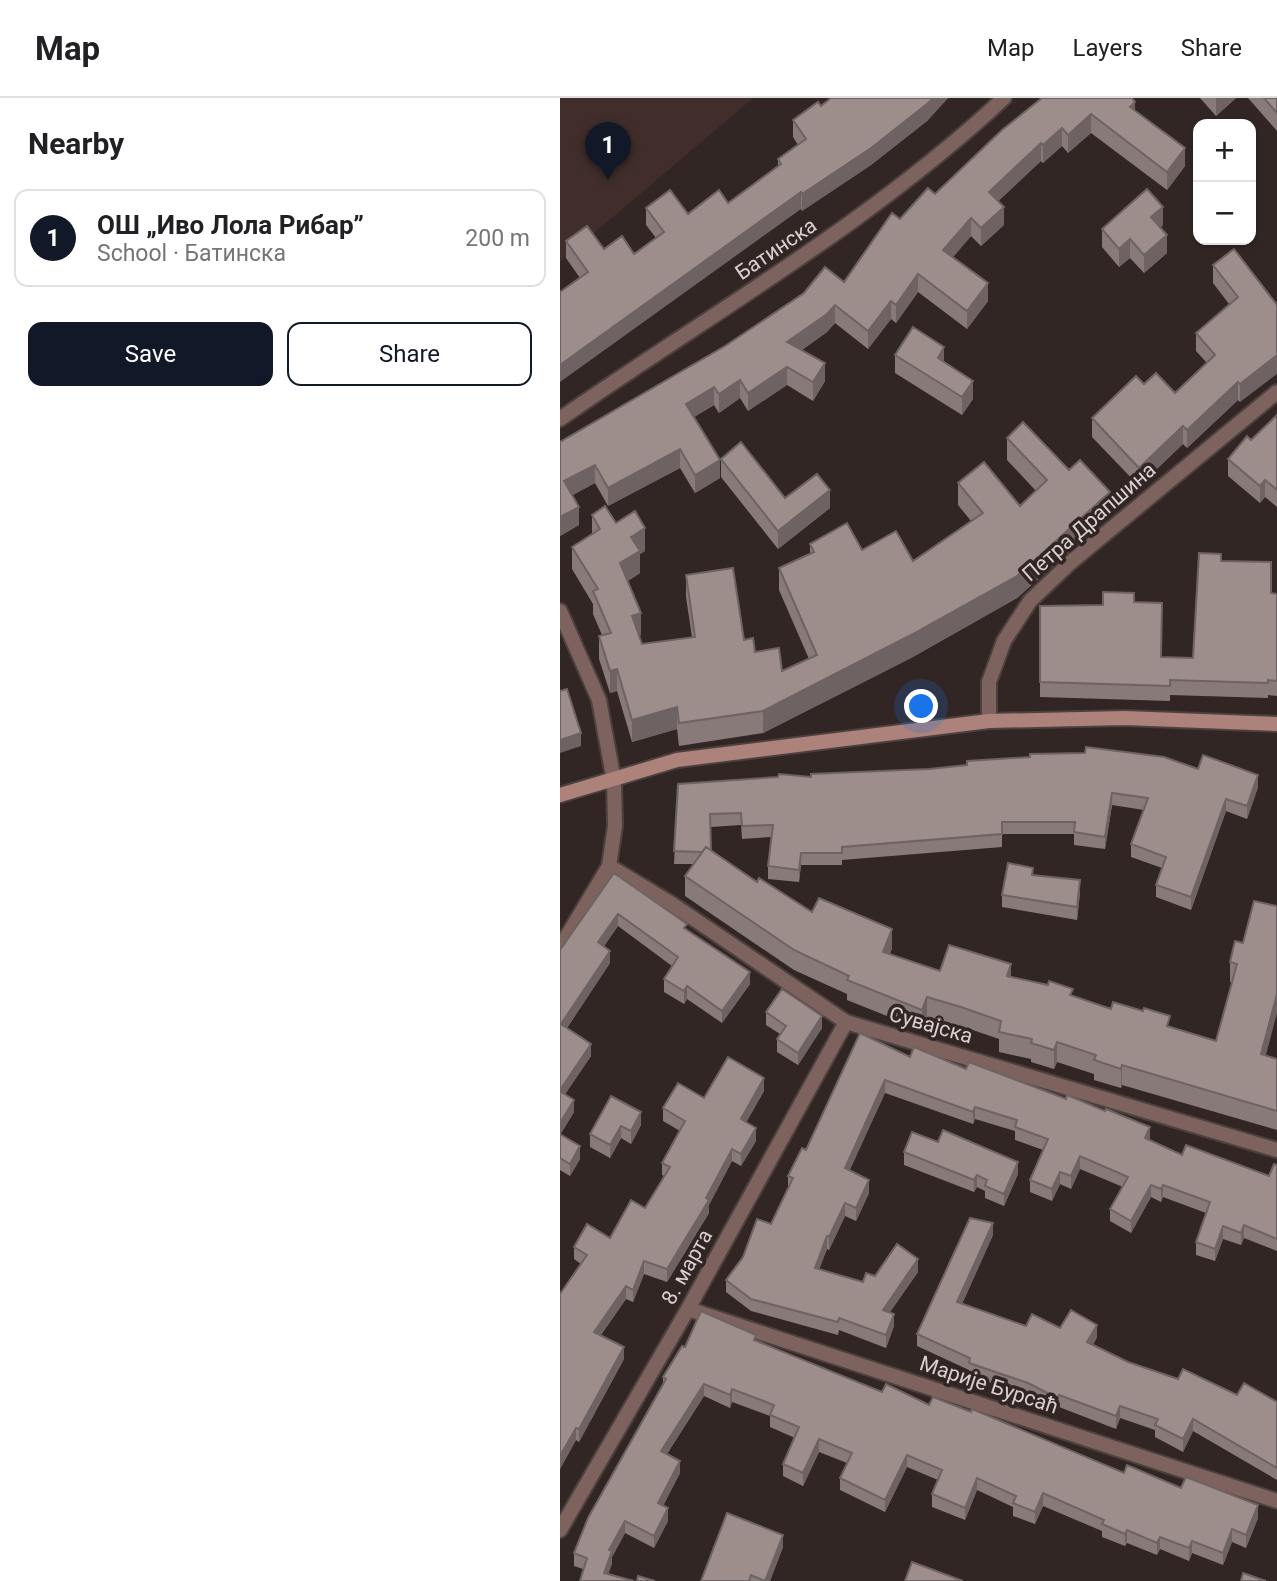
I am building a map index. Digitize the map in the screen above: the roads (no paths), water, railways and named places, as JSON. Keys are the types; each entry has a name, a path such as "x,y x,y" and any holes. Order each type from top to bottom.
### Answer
{"main road":[{"path":"560,795 677,760 989,721 1125,718 1277,724"}],"street":[{"name":"Батинска","path":"560,419 795,264 881,202 963,136 1004,98"},
{"name":"Петра Драпшина","path":"989,721 989,682 1004,641 1030,601 1071,562 1277,391"},
{"path":"560,611 600,700 614,780 615,826 609,866 560,948"},
{"name":"Сувајска","path":"609,866 672,904 846,1022 1277,1150"},
{"name":"8. марта","path":"560,1530 688,1309 846,1022"},
{"name":"Марије Бурсаћ","path":"688,1309 1277,1501"}],"place":[{"name":"ОШ „Иво Лола Рибар”","path":"608,180"}]}
